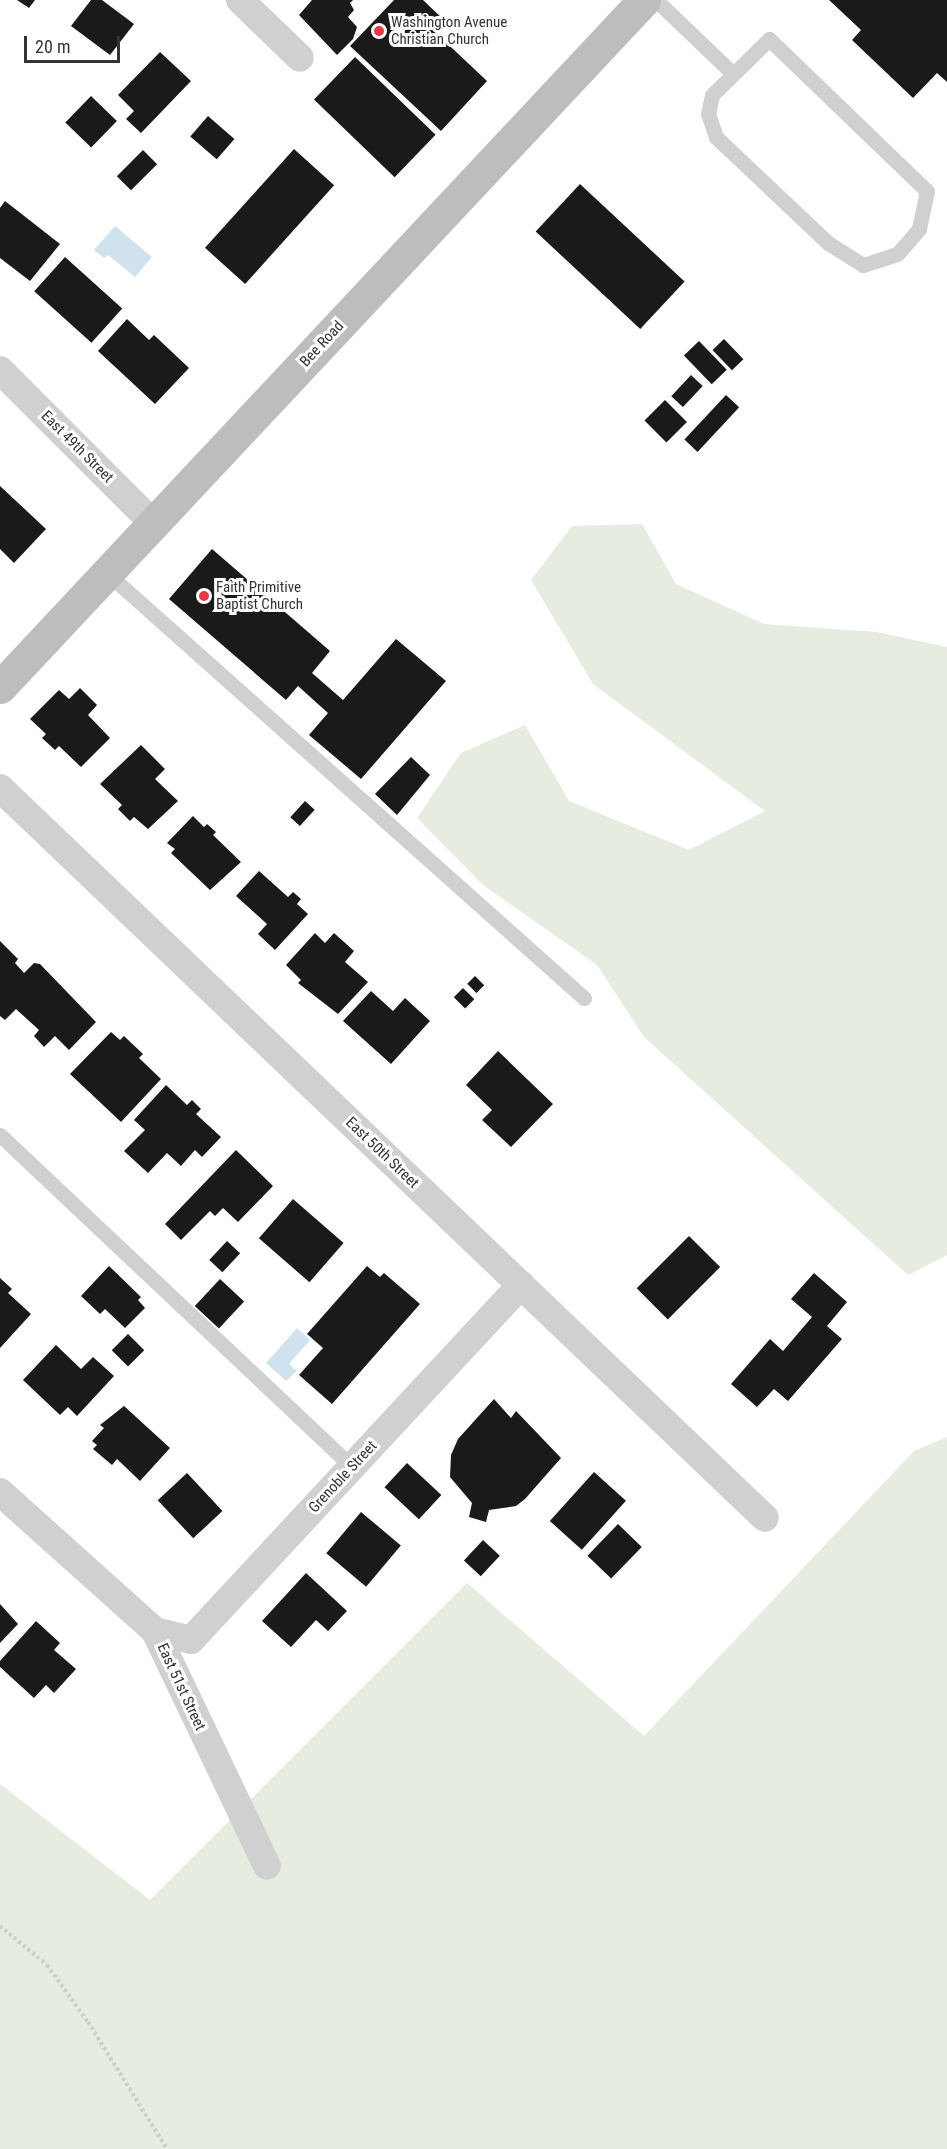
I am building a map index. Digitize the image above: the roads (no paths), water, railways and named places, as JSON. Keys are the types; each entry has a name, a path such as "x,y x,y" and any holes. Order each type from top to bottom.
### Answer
{"main road":[{"name":"Bee Road","path":"0,687 644,0"}],"street":[{"path":"240,0 300,58"},
{"name":"East 49th Street","path":"0,370 154,524"},
{"name":"East 50th Street","path":"0,788 765,1518"},
{"name":"Grenoble Street","path":"154,1631 191,1640 521,1286"},
{"name":"East 51st Street","path":"0,1492 154,1631 267,1866"}],"lane":[{"path":"656,0 732,73"},
{"path":"770,39 927,191 919,229 897,254 863,265 828,243 716,137 708,114 712,95 732,73 770,39"},
{"path":"107,573 584,998"},
{"path":"0,1135 352,1467"}],"water":[{"path":"115,226 152,257 135,277 108,255 104,258 94,250"},
{"path":"297,1328 310,1340 289,1364 297,1371 286,1381 266,1363"}],"place":[{"name":"Washington Avenue Christian Church","path":"379,31"},
{"name":"Faith Primitive Baptist Church","path":"204,596"}]}
